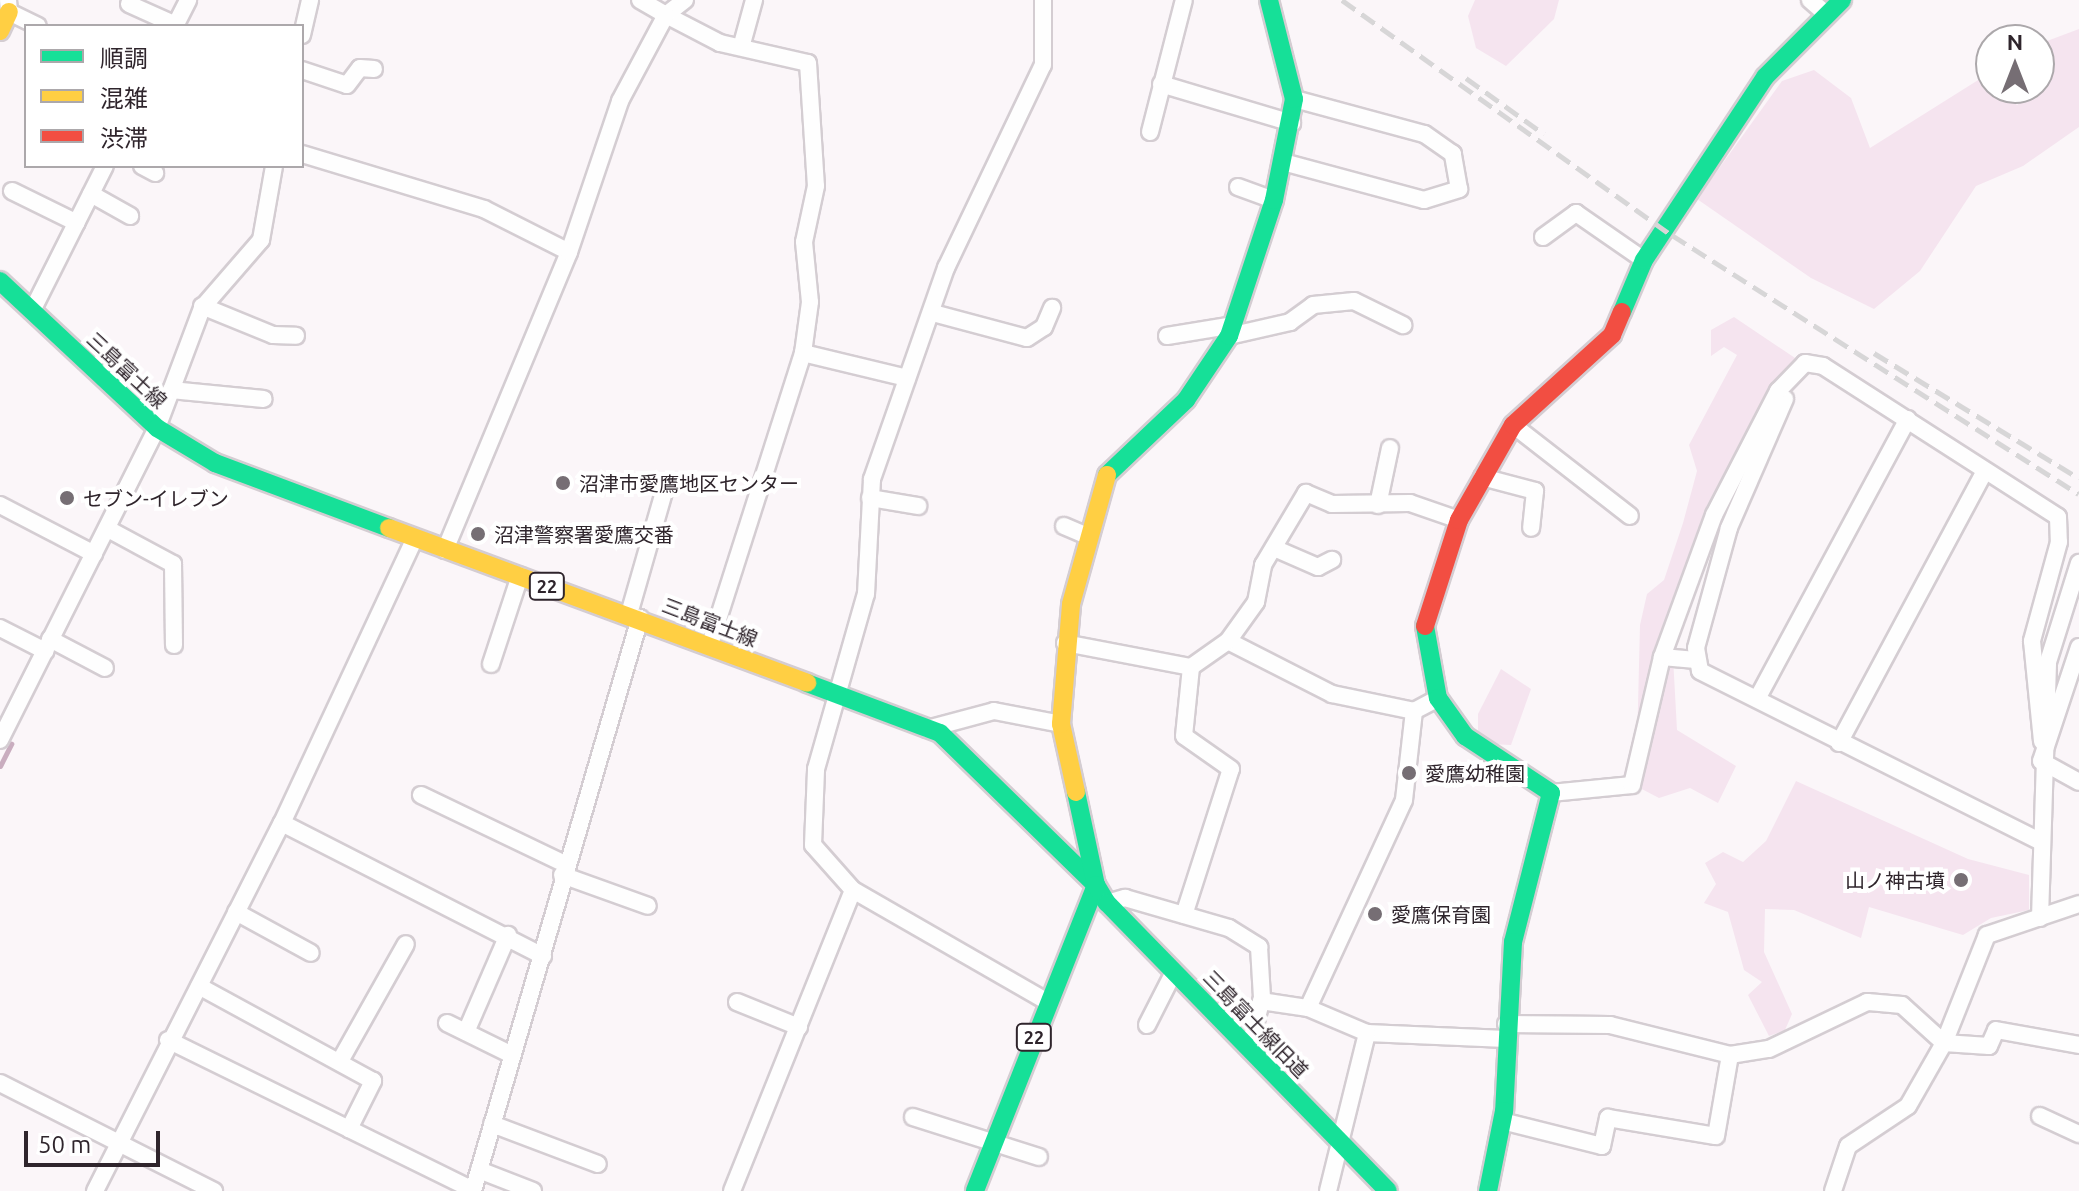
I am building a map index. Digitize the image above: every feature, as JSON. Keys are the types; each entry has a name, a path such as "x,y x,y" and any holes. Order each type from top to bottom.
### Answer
{"street":[{"path":"176,24 188,0"},
{"path":"304,26 310,0"},
{"path":"640,0 720,43 742,44 808,63 816,186 804,242 810,302 803,353 710,645"},
{"path":"445,550 569,252 620,101 666,15 685,0"},
{"path":"742,44 754,0"},
{"path":"1043,0 1043,65 946,268 933,313 907,378 870,498 866,594 816,769 813,845 853,890 1048,1002"},
{"path":"1150,132 1184,0"},
{"path":"1096,885 1061,724 1065,643 1109,469 1186,400 1231,331 1274,200 1292,123 1294,99 1269,0"},
{"path":"1810,0 1825,13"},
{"path":"1805,363 1778,391 1714,515 1662,657 1632,785 1551,793 1465,736 1438,698 1424,647 1425,607 1459,520 1513,425 1612,335 1644,260 1765,77 1825,13 1842,0"},
{"path":"129,4 173,24"},
{"path":"0,31 9,6 35,24"},
{"path":"304,71 347,85 360,68 374,69"},
{"path":"1161,84 1292,123"},
{"path":"1283,162 1424,200 1459,189 1453,154 1424,134 1294,99"},
{"path":"304,155 484,209 569,252"},
{"path":"32,311 104,168"},
{"path":"0,740 157,428 202,306 261,240 274,168"},
{"path":"1238,187 1274,200"},
{"path":"12,191 77,223"},
{"path":"91,194 130,216"},
{"path":"1543,237 1576,213 1644,260"},
{"name":"三島富士線","path":"0,281 157,428 215,463 445,550 634,616 927,729 973,758 1096,885"},
{"path":"1167,336 1290,322 1313,305 1354,301 1403,325"},
{"path":"202,306 273,335 296,336"},
{"path":"933,313 1027,338 1044,327 1052,308"},
{"path":"803,353 907,378"},
{"path":"1805,363 1823,366 2058,517 2059,542 2032,641 2042,742"},
{"path":"1805,363 1729,528 1696,660 1700,671 2038,840"},
{"path":"171,390 264,399"},
{"path":"1757,699 1908,419"},
{"path":"1513,425 1630,516"},
{"path":"1378,505 1390,448"},
{"path":"1839,743 1985,471"},
{"path":"1482,477 1535,491 1531,528"},
{"path":"168,1040 473,1191 543,956 664,492"},
{"path":"1065,643 1191,667 1228,641 1256,602 1274,548 1306,493 1332,504 1410,503 1459,520"},
{"path":"870,498 918,506"},
{"path":"0,505 94,554"},
{"path":"1064,526 1090,537"},
{"path":"108,529 173,564 174,645"},
{"path":"95,1191 168,1040 282,823 415,538"},
{"path":"1274,548 1318,567 1332,560"},
{"path":"2040,918 2038,840 2048,662 2079,563"},
{"path":"491,664 520,576"},
{"path":"0,628 105,668"},
{"path":"1228,641 1332,694 1414,711 1438,698"},
{"path":"2041,761 2074,680 2079,647"},
{"path":"1662,657 1696,660"},
{"path":"1184,915 1231,769 1184,736 1191,667"},
{"path":"927,729 994,711 1061,724"},
{"path":"1308,1008 1404,800 1414,711"},
{"path":"2041,761 2079,782"},
{"path":"1488,1191 1502,1121 1513,942 1551,793"},
{"path":"421,795 564,870 648,906"},
{"path":"282,823 508,935 543,956"},
{"name":"三島富士線旧道","path":"1096,885 1107,903 1388,1191"},
{"name":"22","path":"975,1191 1096,885"},
{"path":"732,1191 853,890"},
{"path":"1107,903 1125,898 1229,928 1259,947 1261,1001 1249,1049"},
{"path":"1833,1191 1848,1146 1908,1106 1944,1043 1987,935 2003,924 2040,918 2079,904"},
{"path":"236,912 311,953"},
{"path":"466,1032 508,935"},
{"path":"340,1061 406,944"},
{"path":"1147,1025 1174,972"},
{"path":"199,986 373,1081 349,1129"},
{"path":"1261,1001 1308,1008 1367,1033 1506,1031 1610,1025 1730,1055 1769,1049 1867,1002 1902,1005 1944,1043 1989,1046 1998,1023 2079,1045"},
{"path":"737,1002 799,1027"},
{"path":"447,1023 512,1055"},
{"path":"1328,1191 1343,1146 1367,1033"},
{"path":"1502,1121 1602,1146 1608,1118 1716,1136 1730,1055"},
{"path":"0,1083 214,1191"},
{"path":"2040,1116 2079,1134"},
{"path":"913,1117 1039,1157"},
{"path":"492,1124 598,1164"},
{"path":"479,1170 533,1191"}],"shaded area":[{"path":"1475,0 1559,0 1554,19 1506,66 1476,48 1468,16"},
{"path":"2079,29 2079,127 2023,166 1976,186 1920,271 1874,309 1811,278 1697,199 1782,81 1814,70 1851,98 1870,148 1975,82 1975,104 2055,104 2055,38"},
{"path":"1734,317 1798,360 1779,378 1671,621 1677,730 1736,766 1718,803 1690,788 1659,798 1636,786 1640,625 1647,594 1664,580 1683,523 1697,471 1689,445 1737,355 1724,347 1711,356 1711,330"},
{"path":"1501,669 1531,689 1511,745 1490,744 1478,732 1478,714"},
{"path":"1796,781 1968,859 2029,875 2029,910 1991,918 1963,935 1869,907 1861,938 1794,910 1765,909 1764,952 1792,1014 1785,1030 1769,1036 1748,995 1762,982 1744,970 1728,912 1704,903 1716,884 1705,863 1723,852 1743,862 1766,841"}],"waterway":[{"path":"0,766 11,744"}],"railway":[{"path":"1342,0 1672,235 2079,494"},
{"path":"1466,78 1544,134"},
{"path":"1874,353 2079,478"}],"traffic: fast":[{"path":"1107,475 1186,400 1229,336 1274,200 1294,99 1269,0"},
{"path":"1622,312 1644,260 1765,77 1842,0"},
{"path":"0,281 157,428 215,463 389,528"},
{"path":"1425,626 1438,698 1465,736 1551,793 1513,942 1504,1111 1488,1191"},
{"path":"807,683 940,733 1096,885 975,1191"},
{"path":"1076,792 1096,885 1107,903 1388,1191"}],"traffic: slow":[{"path":"0,31 9,12"},
{"path":"1076,792 1061,724 1071,604 1107,475"},
{"path":"389,528 807,683"}],"traffic: jam":[{"path":"1425,626 1459,520 1513,425 1612,335 1622,312"}],"place":[{"name":"沼津市愛鷹地区センター","path":"563,483"},
{"name":"セブン-イレブン","path":"67,498"},
{"name":"沼津警察署愛鷹交番","path":"478,534"},
{"name":"愛鷹幼稚園","path":"1409,773"},
{"name":"山ノ神古墳","path":"1961,880"},
{"name":"愛鷹保育園","path":"1375,914"}]}
